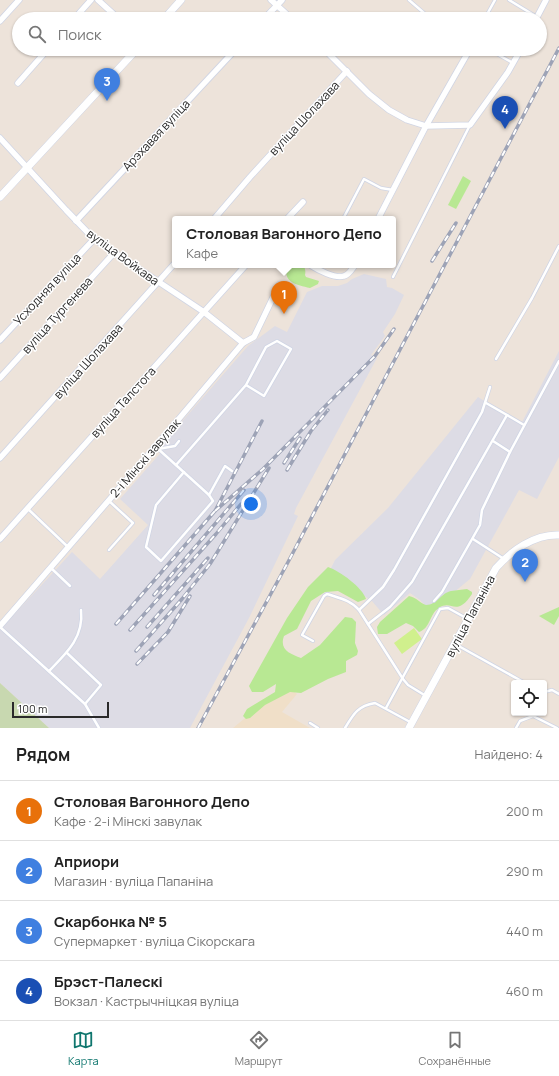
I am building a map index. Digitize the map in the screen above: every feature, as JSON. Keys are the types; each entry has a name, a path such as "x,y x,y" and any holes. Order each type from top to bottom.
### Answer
{"street":[{"path":"0,21 19,0"},
{"path":"80,12 91,0"},
{"path":"98,0 111,12"},
{"path":"171,12 182,0"},
{"path":"271,0 284,12"},
{"path":"270,12 282,0"},
{"path":"540,12 546,0"},
{"path":"18,83 42,56"},
{"path":"0,197 131,56"},
{"name":"Арэхавая вуліца","path":"76,221 229,56"},
{"path":"331,56 368,94 389,110 407,120 426,126 470,124 517,56"},
{"path":"380,216 426,126 466,56"},
{"name":"вуліца Шолахава","path":"217,216 250,177 347,71"},
{"name":"вуліца Войкава","path":"0,138 94,239 158,283 204,312 243,343"},
{"path":"290,216 303,202"},
{"name":"Усходняя вуліца","path":"0,340 94,239"},
{"name":"вуліца Тургенева","path":"0,378 114,253"},
{"name":"вуліца Шолахава","path":"0,458 172,267"},
{"name":"вуліца Талстога","path":"0,539 243,268"},
{"path":"315,268 326,274 340,277 350,273 353,268"},
{"name":"2-і Мінскі завулак","path":"0,626 157,448 243,343 254,338 279,285"},
{"name":"вуліца Папаніна","path":"411,726 496,568 504,559 524,544 538,538 559,534"}],"lane":[{"path":"409,0 423,12"},
{"path":"489,12 495,0"},
{"path":"509,0 528,12"},
{"path":"500,56 513,63"},
{"path":"393,277 470,124"},
{"path":"345,216 364,179 381,188 393,190"},
{"path":"496,359 532,298 559,246"},
{"path":"176,465 246,385 266,347 277,341 291,349 264,396 246,385"},
{"path":"434,601 442,592 480,525 482,510 510,452 559,361"},
{"path":"359,610 383,587 394,570 466,442 486,403 490,387"},
{"path":"486,403 524,425"},
{"path":"368,624 390,607 412,582 507,415"},
{"path":"157,448 175,446 179,441"},
{"path":"493,441 510,452"},
{"path":"157,448 210,495 213,501 161,561 146,547 156,505 184,472"},
{"path":"210,495 225,466 232,471"},
{"path":"109,501 133,523 109,550"},
{"path":"27,509 68,548"},
{"path":"472,539 504,559"},
{"path":"51,568 70,586"},
{"path":"313,641 302,635 324,596 327,594 347,600 355,605 359,610 403,679 408,685 426,696"},
{"path":"386,708 440,610 448,608 468,619"},
{"path":"49,671 67,653 80,630 82,621 81,610"},
{"path":"0,626 85,704 99,728"},
{"path":"455,644 520,680"},
{"path":"67,653 101,685 85,704"},
{"path":"547,691 552,690 559,694"},
{"path":"345,728 354,714 364,705 375,703 386,708 411,726"},
{"path":"516,728 520,721 533,716 557,728"},
{"path":"310,723 318,728"}],"shaded area":[{"path":"364,274 386,279 387,287 392,288 404,295 395,314 383,332 385,336 371,355 377,358 296,508 294,514 298,516 249,618 190,728 49,728 0,683 0,630 72,552 100,579 148,525 120,499 164,449 164,442 248,346 275,326 287,332 307,292 322,286 338,286"},
{"path":"559,351 559,457 537,499 519,490 470,579 442,602 426,606 410,593 384,615 371,600 328,574 335,560 388,508 478,397 521,424"},
{"path":"291,689 297,694 282,712 310,728 233,728 262,704"}],"green space":[{"path":"463,176 471,181 456,209 448,205"},
{"path":"287,268 304,268 306,277 319,281 318,284 310,288 295,284 288,279 286,271"},
{"path":"328,567 339,572 356,585 366,599 358,602 338,591 325,592 311,601 297,629 284,636 283,645 286,651 301,658 320,645 345,617 352,618 356,622 355,643 358,651 357,655 346,661 346,672 328,679 301,693 290,692 265,705 250,718 246,719 243,716 247,709 275,692 276,684 263,692 252,692 249,686 287,618 308,587"},
{"path":"467,589 472,592 472,594 467,601 458,607 447,605 439,608 433,614 423,630 419,632 413,626 406,623 387,634 378,634 377,627 380,622 409,596 426,605 433,603 448,592"},
{"path":"559,607 559,616 554,625 539,616"},
{"path":"414,628 422,639 402,654 394,643"},
{"path":"0,683 49,728 0,728"}],"railway":[{"path":"198,728 287,564 559,48"},
{"path":"432,261 456,223"},
{"path":"215,511 263,469 375,356 394,329"},
{"path":"287,470 311,431 328,410"},
{"path":"116,624 215,511 262,421"},
{"path":"284,463 300,438"},
{"path":"136,651 182,599 210,564 269,468"},
{"path":"154,595 244,490"},
{"path":"130,630 241,504"},
{"path":"147,627 208,558"},
{"path":"137,664 168,632 190,596"}],"place":[{"name":"Скарбонка № 5","path":"107,101"},
{"name":"Брэст-Палескі","path":"505,129"},
{"name":"Столовая Вагонного Депо","path":"284,314"},
{"name":"Априори","path":"525,582"}]}
